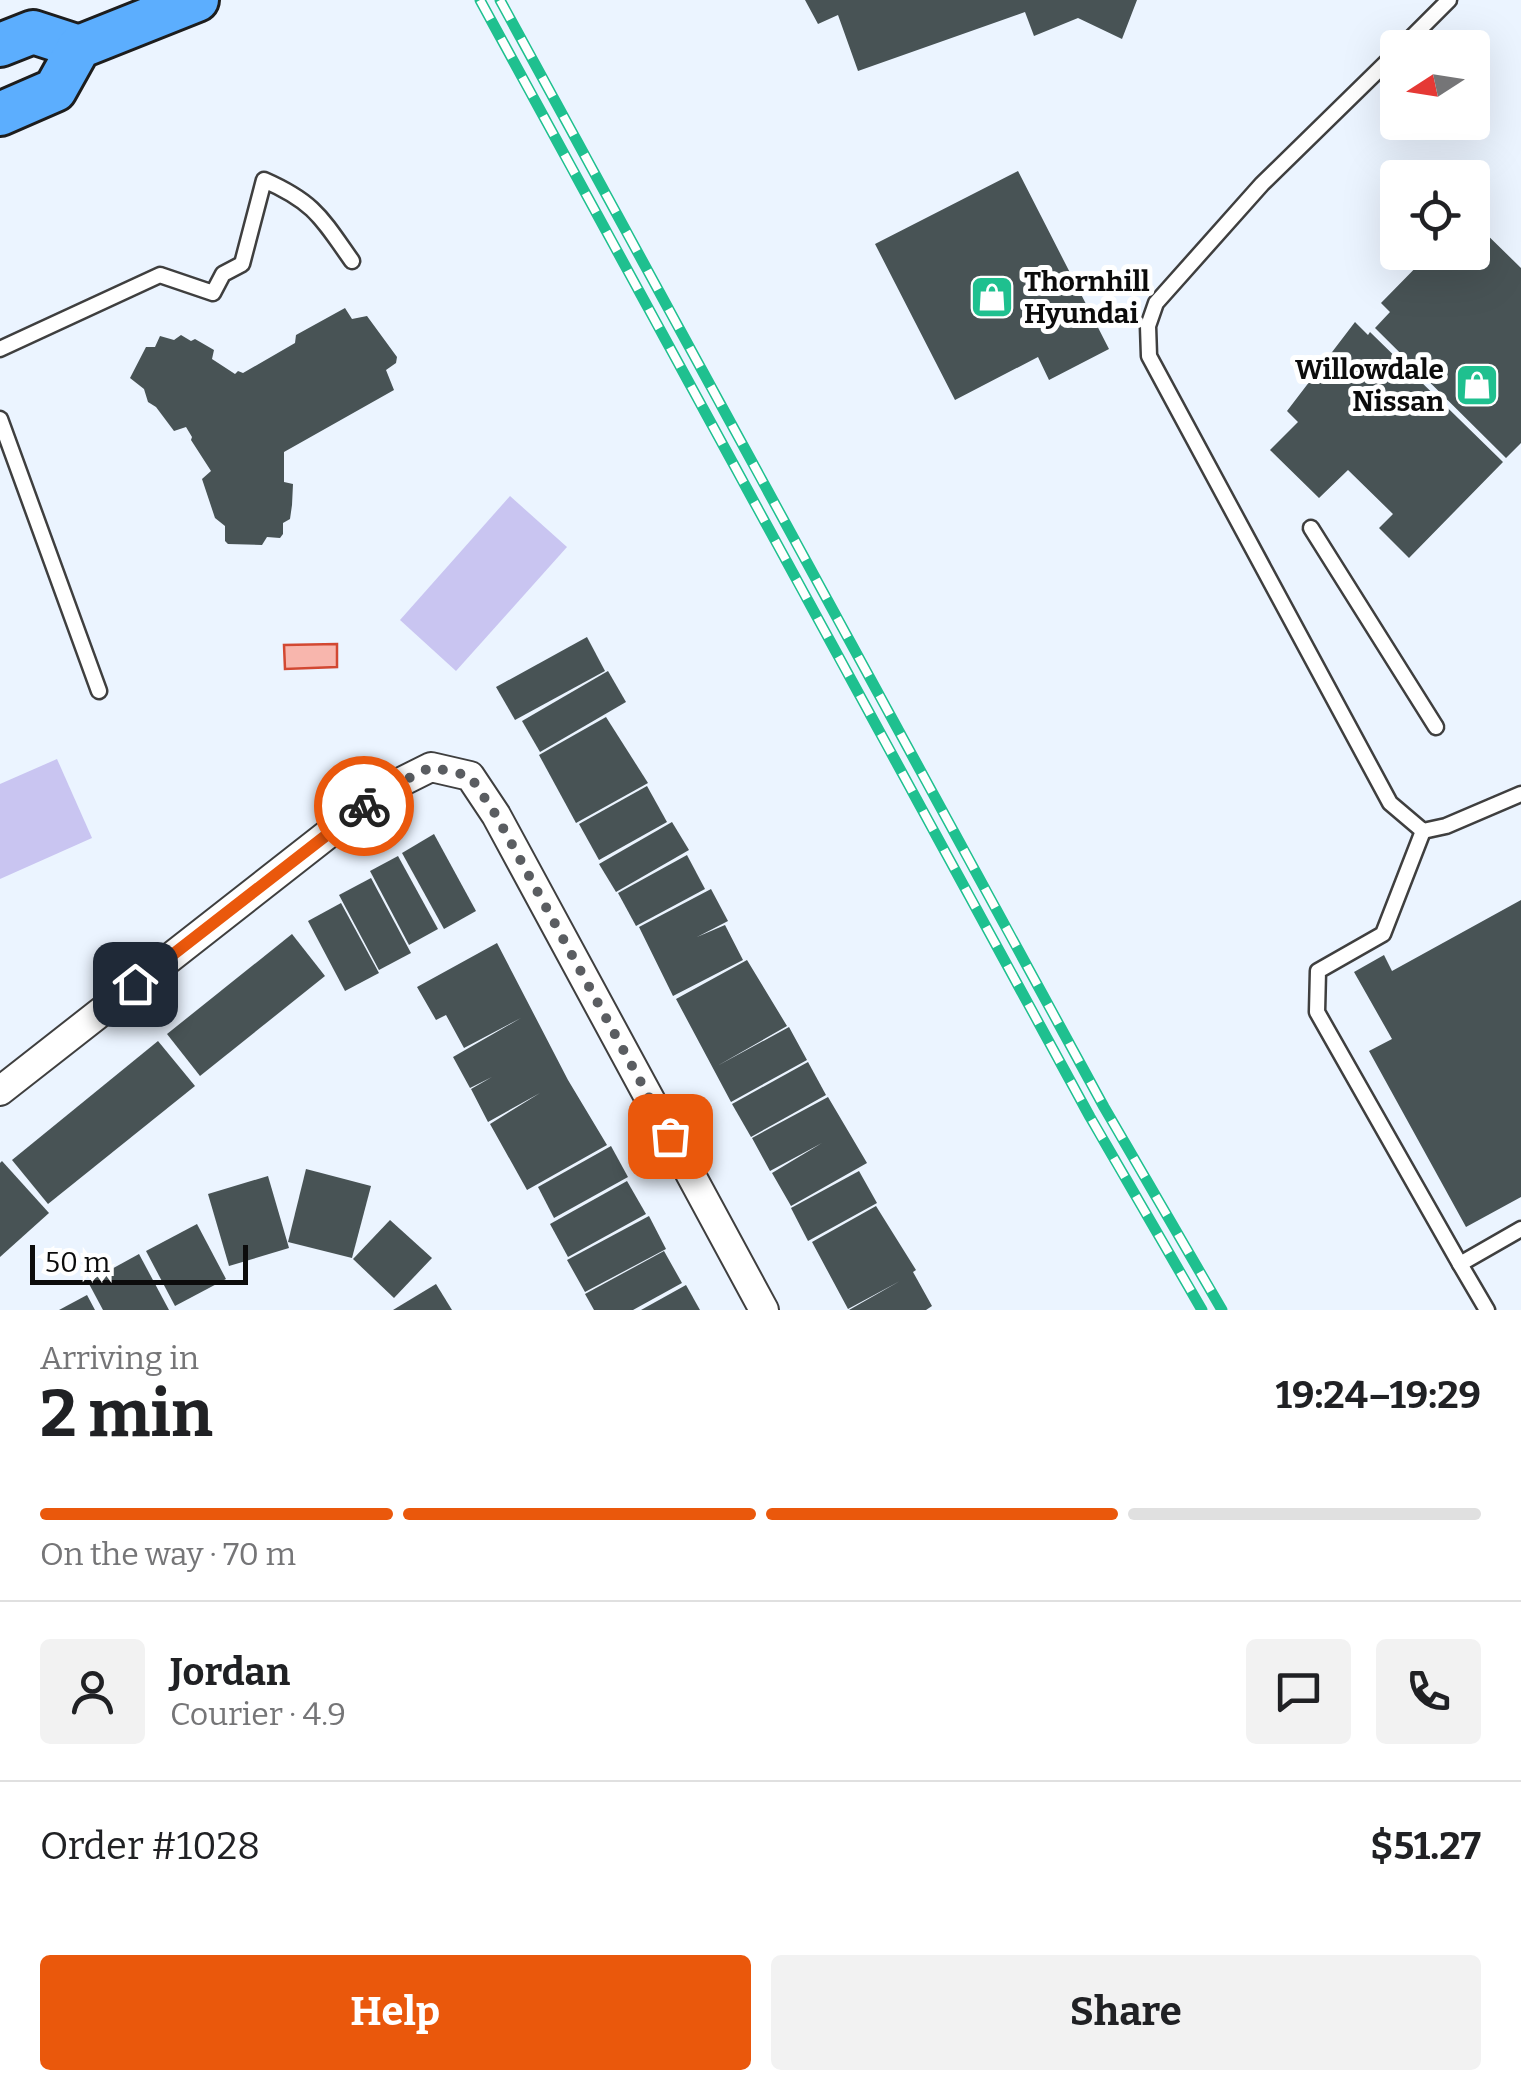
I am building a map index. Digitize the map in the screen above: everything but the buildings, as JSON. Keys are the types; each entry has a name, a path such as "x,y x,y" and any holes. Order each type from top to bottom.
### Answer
{"main road":[{"path":"0,114 55,90 79,47 197,0"},
{"path":"0,44 33,32 79,47"}],"street":[{"path":"0,1091 383,791 431,767 470,776 496,815 764,1310"}],"lane":[{"path":"1418,30 1449,0"},
{"path":"1380,68 1262,184 1156,303 1148,326 1150,356 1390,802 1423,831"},
{"path":"0,350 160,275 213,293 223,274 242,264 264,180 299,195 322,218 352,260"},
{"path":"0,419 99,691"},
{"path":"1311,528 1436,727"},
{"path":"1423,831 1446,826 1521,794"},
{"path":"1423,831 1384,934 1318,971 1317,1012 1487,1310"},
{"path":"1460,1264 1521,1228"}],"shaded area":[{"path":"510,496 567,547 456,671 400,620"},
{"path":"337,644 337,667 285,669 284,645"},
{"path":"57,759 92,838 0,879 0,784"}],"railway":[{"path":"480,0 1090,1117 1202,1310"},
{"path":"500,0 1104,1107 1222,1310"}],"way so far":[{"path":"364,806 383,791 431,767 470,776 496,815 670,1136"}],"place":[{"name":"Thornhill Hyundai","path":"992,297"},
{"name":"Willowdale Nissan","path":"1477,385"}],"route":[{"path":"135,984 364,806"}]}
